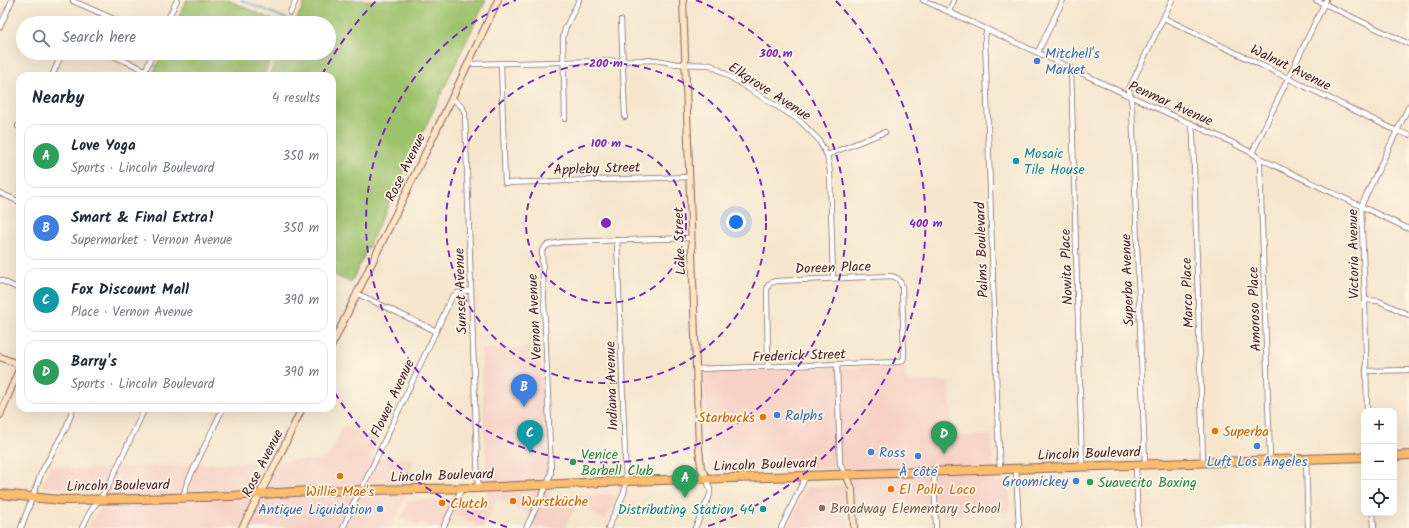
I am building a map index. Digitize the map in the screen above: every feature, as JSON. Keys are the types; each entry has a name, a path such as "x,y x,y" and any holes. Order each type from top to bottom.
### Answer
{"highway":[{"path":"1397,456 1409,455"},
{"name":"Lincoln Boulevard","path":"0,494 61,500 100,500 310,491 478,488 626,481 1136,465 1361,456"}],"street":[{"path":"0,27 12,0"},
{"path":"169,16 177,0"},
{"path":"290,14 296,0"},
{"name":"Rose Avenue","path":"336,336 498,0"},
{"path":"565,119 562,44 564,33 579,0"},
{"name":"Lake Street","path":"683,0 696,370 701,468 707,479"},
{"name":"Penmar Avenue","path":"923,0 1038,52 1127,95 1191,123 1252,153 1259,158 1409,229"},
{"path":"949,11 954,0"},
{"path":"1038,52 1063,0"},
{"path":"1130,96 1129,89 1172,0"},
{"path":"1316,0 1325,2 1409,44"},
{"path":"73,1 107,16"},
{"path":"1252,153 1287,77 1325,2"},
{"name":"Walnut Avenue","path":"1164,18 1397,131 1409,135"},
{"path":"621,20 625,117"},
{"name":"Palms Boulevard","path":"987,30 985,36 1000,469"},
{"path":"54,72 59,60"},
{"path":"123,60 145,70 150,60"},
{"name":"Elkgrove Avenue","path":"468,64 655,60 686,64 711,65 788,113 807,127 818,138 827,155 830,172 833,278"},
{"name":"Appleby Street","path":"501,64 505,183 689,176"},
{"name":"Nowita Place","path":"1072,68 1082,466"},
{"name":"Superba Avenue","path":"1130,96 1132,106 1144,464"},
{"name":"Sunset Avenue","path":"452,98 463,108 465,114 478,488"},
{"name":"Victoria Avenue","path":"1367,408 1365,300 1361,206 1409,106"},
{"name":"Marco Place","path":"1191,123 1194,134 1203,462"},
{"path":"827,155 885,132"},
{"name":"Amoroso Place","path":"1259,158 1270,459"},
{"path":"0,194 16,200"},
{"path":"617,240 691,238"},
{"name":"Vernon Avenue","path":"526,528 547,485 551,473 542,251 547,245 562,242 617,240"},
{"name":"Indiana Avenue","path":"608,528 624,493 626,481 617,240"},
{"name":"Doreen Place","path":"768,367 766,304 767,287 769,284 777,281 833,278 890,276 898,278 902,287 904,360"},
{"path":"0,280 16,287"},
{"name":"Flower Avenue","path":"343,528 452,297 457,293 471,290"},
{"path":"356,293 436,331"},
{"path":"1365,300 1379,301 1409,315"},
{"path":"0,357 16,364"},
{"name":"Frederick Street","path":"696,370 900,362 904,360"},
{"path":"836,365 840,464 852,489 854,528"},
{"path":"1366,371 1409,370"},
{"path":"0,415 16,377"},
{"path":"21,528 33,498 35,487 66,428 72,412"},
{"path":"82,528 90,512 108,487 143,412"},
{"path":"183,497 187,483 221,412"},
{"name":"Rose Avenue","path":"242,528 300,412"},
{"path":"1306,458 1308,528"},
{"path":"1136,465 1138,528"},
{"path":"1016,469 1019,528"},
{"path":"934,471 936,528"},
{"path":"782,528 806,476"},
{"path":"695,528 710,495 707,479"},
{"path":"443,528 463,488"},
{"path":"1373,516 1374,528"}],"shaded area":[{"path":"539,347 550,497 615,495 616,498 605,520 576,505 564,528 530,528 535,517 497,499 483,528 454,514 448,528 433,528 421,522 418,526 401,518 408,501 487,498 481,349"},
{"path":"905,366 907,381 949,382 953,436 992,435 994,482 1008,481 1010,511 858,516 848,467 709,470 704,373"},
{"path":"344,425 377,440 369,458 413,458 411,477 404,501 391,528 89,528 95,515 99,512 100,488 44,487 42,484 51,466 75,469 327,459"},
{"name":"Broadway Elementary School","path":"845,486 848,528 787,528 806,487"}],"green space":[{"path":"186,0 228,0 264,16 179,16"},
{"path":"306,0 486,0 351,283 336,276 336,72 271,72 277,60 336,60 336,16 298,16"},
{"path":"159,60 271,60 265,72 154,72"}],"waterway":[{"path":"241,0 280,16"}],"place":[{"name":"Mitchell's Market","path":"1037,61"},
{"name":"Mosaic Tile House","path":"1016,161"},
{"name":"Smart & Final Extra!","path":"524,407"},
{"name":"Ralphs","path":"777,415"},
{"name":"Starbucks","path":"763,417"},
{"name":"Superba","path":"1215,431"},
{"name":"Luft Los Angeles","path":"1257,446"},
{"name":"Ross","path":"871,452"},
{"name":"Fox Discount Mall","path":"530,453"},
{"name":"Barry's","path":"944,454"},
{"name":"À côté","path":"918,456"},
{"name":"Venice Barbell Club","path":"573,462"},
{"name":"Willie Mae's","path":"340,476"},
{"name":"Groomickey","path":"1076,481"},
{"name":"Suavecito Boxing","path":"1090,482"},
{"name":"El Pollo Loco","path":"891,489"},
{"name":"Love Yoga","path":"685,498"},
{"name":"Wurstküche","path":"513,501"},
{"name":"Clutch","path":"442,503"},
{"name":"Broadway Elementary School","path":"822,508"},
{"name":"Antique Liquidation","path":"380,509"},
{"name":"Distributing Station 44","path":"763,509"}]}
